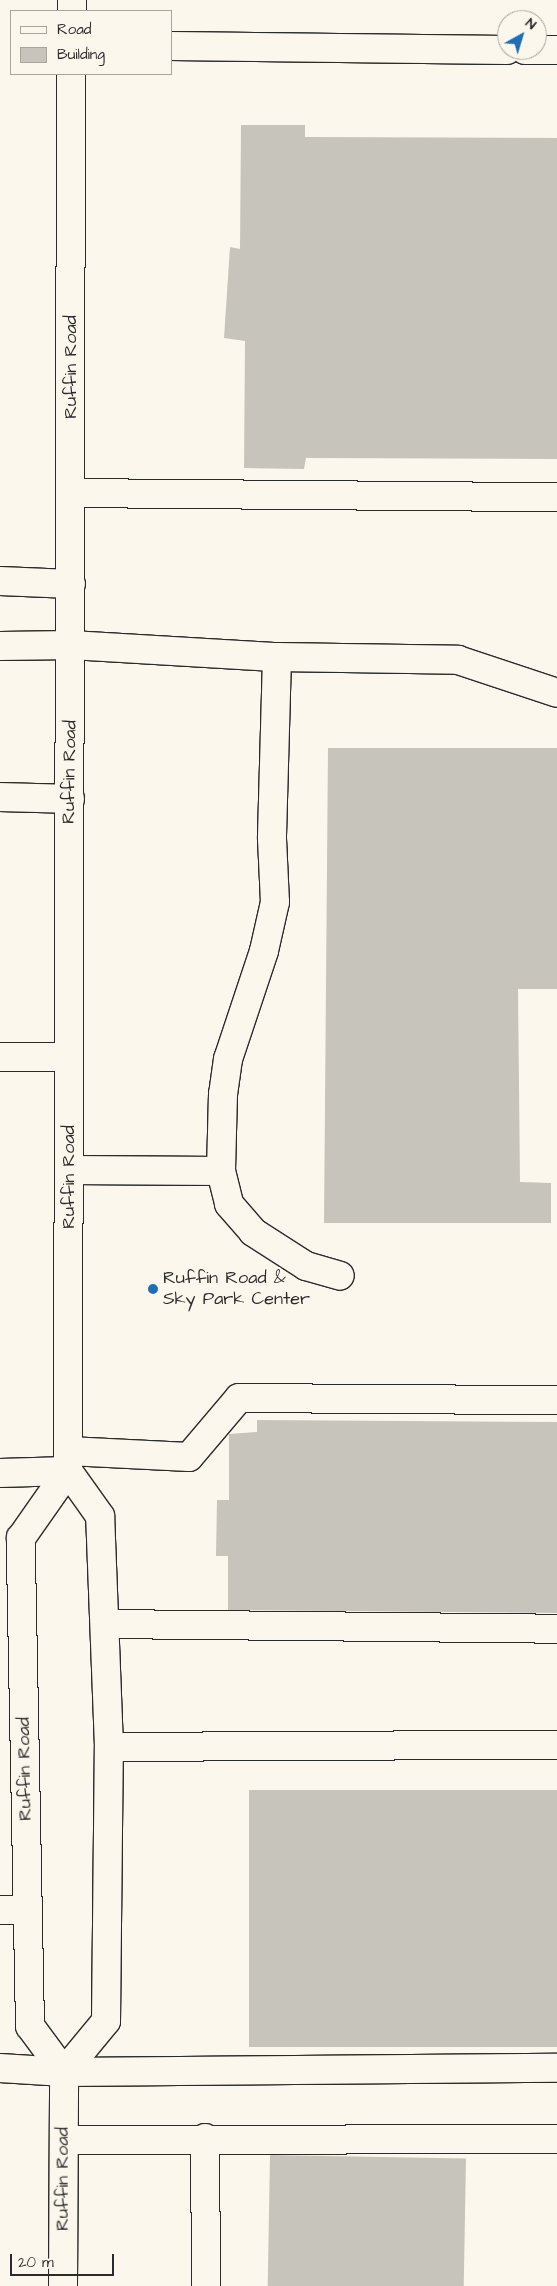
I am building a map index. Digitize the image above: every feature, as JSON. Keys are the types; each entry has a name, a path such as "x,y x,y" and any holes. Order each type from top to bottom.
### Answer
{"main road":[{"path":"172,46 497,50"},
{"name":"Ruffin Road","path":"63,2286 64,2072 30,2026 21,1538 68,1461 72,645 70,493 71,75"},
{"path":"70,493 557,498"},
{"path":"0,581 71,584"},
{"path":"0,646 72,645 277,658 458,660 557,693"},
{"path":"277,658 272,839 276,902 264,951 228,1059 223,1094 221,1171 229,1204 253,1232 306,1266 340,1276"},
{"path":"0,797 70,799"},
{"path":"0,1058 69,1057"},
{"path":"69,1170 221,1171"},
{"path":"0,1473 68,1461 189,1457 239,1398 557,1400"},
{"path":"64,2072 106,2021 109,1747 100,1516 68,1461"},
{"path":"105,1624 557,1629"},
{"path":"109,1747 557,1745"},
{"path":"0,1910 28,1910"},
{"path":"0,2068 64,2072 557,2068"},
{"path":"64,2140 205,2138 557,2139"},
{"path":"205,2138 206,2286"}],"building":[{"path":"241,125 305,125 305,137 557,138 557,459 306,458 304,469 244,468 245,341 224,338 230,247 240,249"},
{"path":"328,748 557,748 557,989 518,989 520,1182 551,1183 551,1223 324,1223"},
{"path":"257,1420 557,1422 557,1613 228,1610 228,1556 216,1556 217,1500 229,1500 229,1434 257,1432"},
{"path":"249,1790 557,1790 557,2047 249,2047"},
{"path":"270,2155 466,2158 464,2286 268,2286"}],"place":[{"name":"Ruffin Road & Sky Park Center","path":"153,1289"}]}
